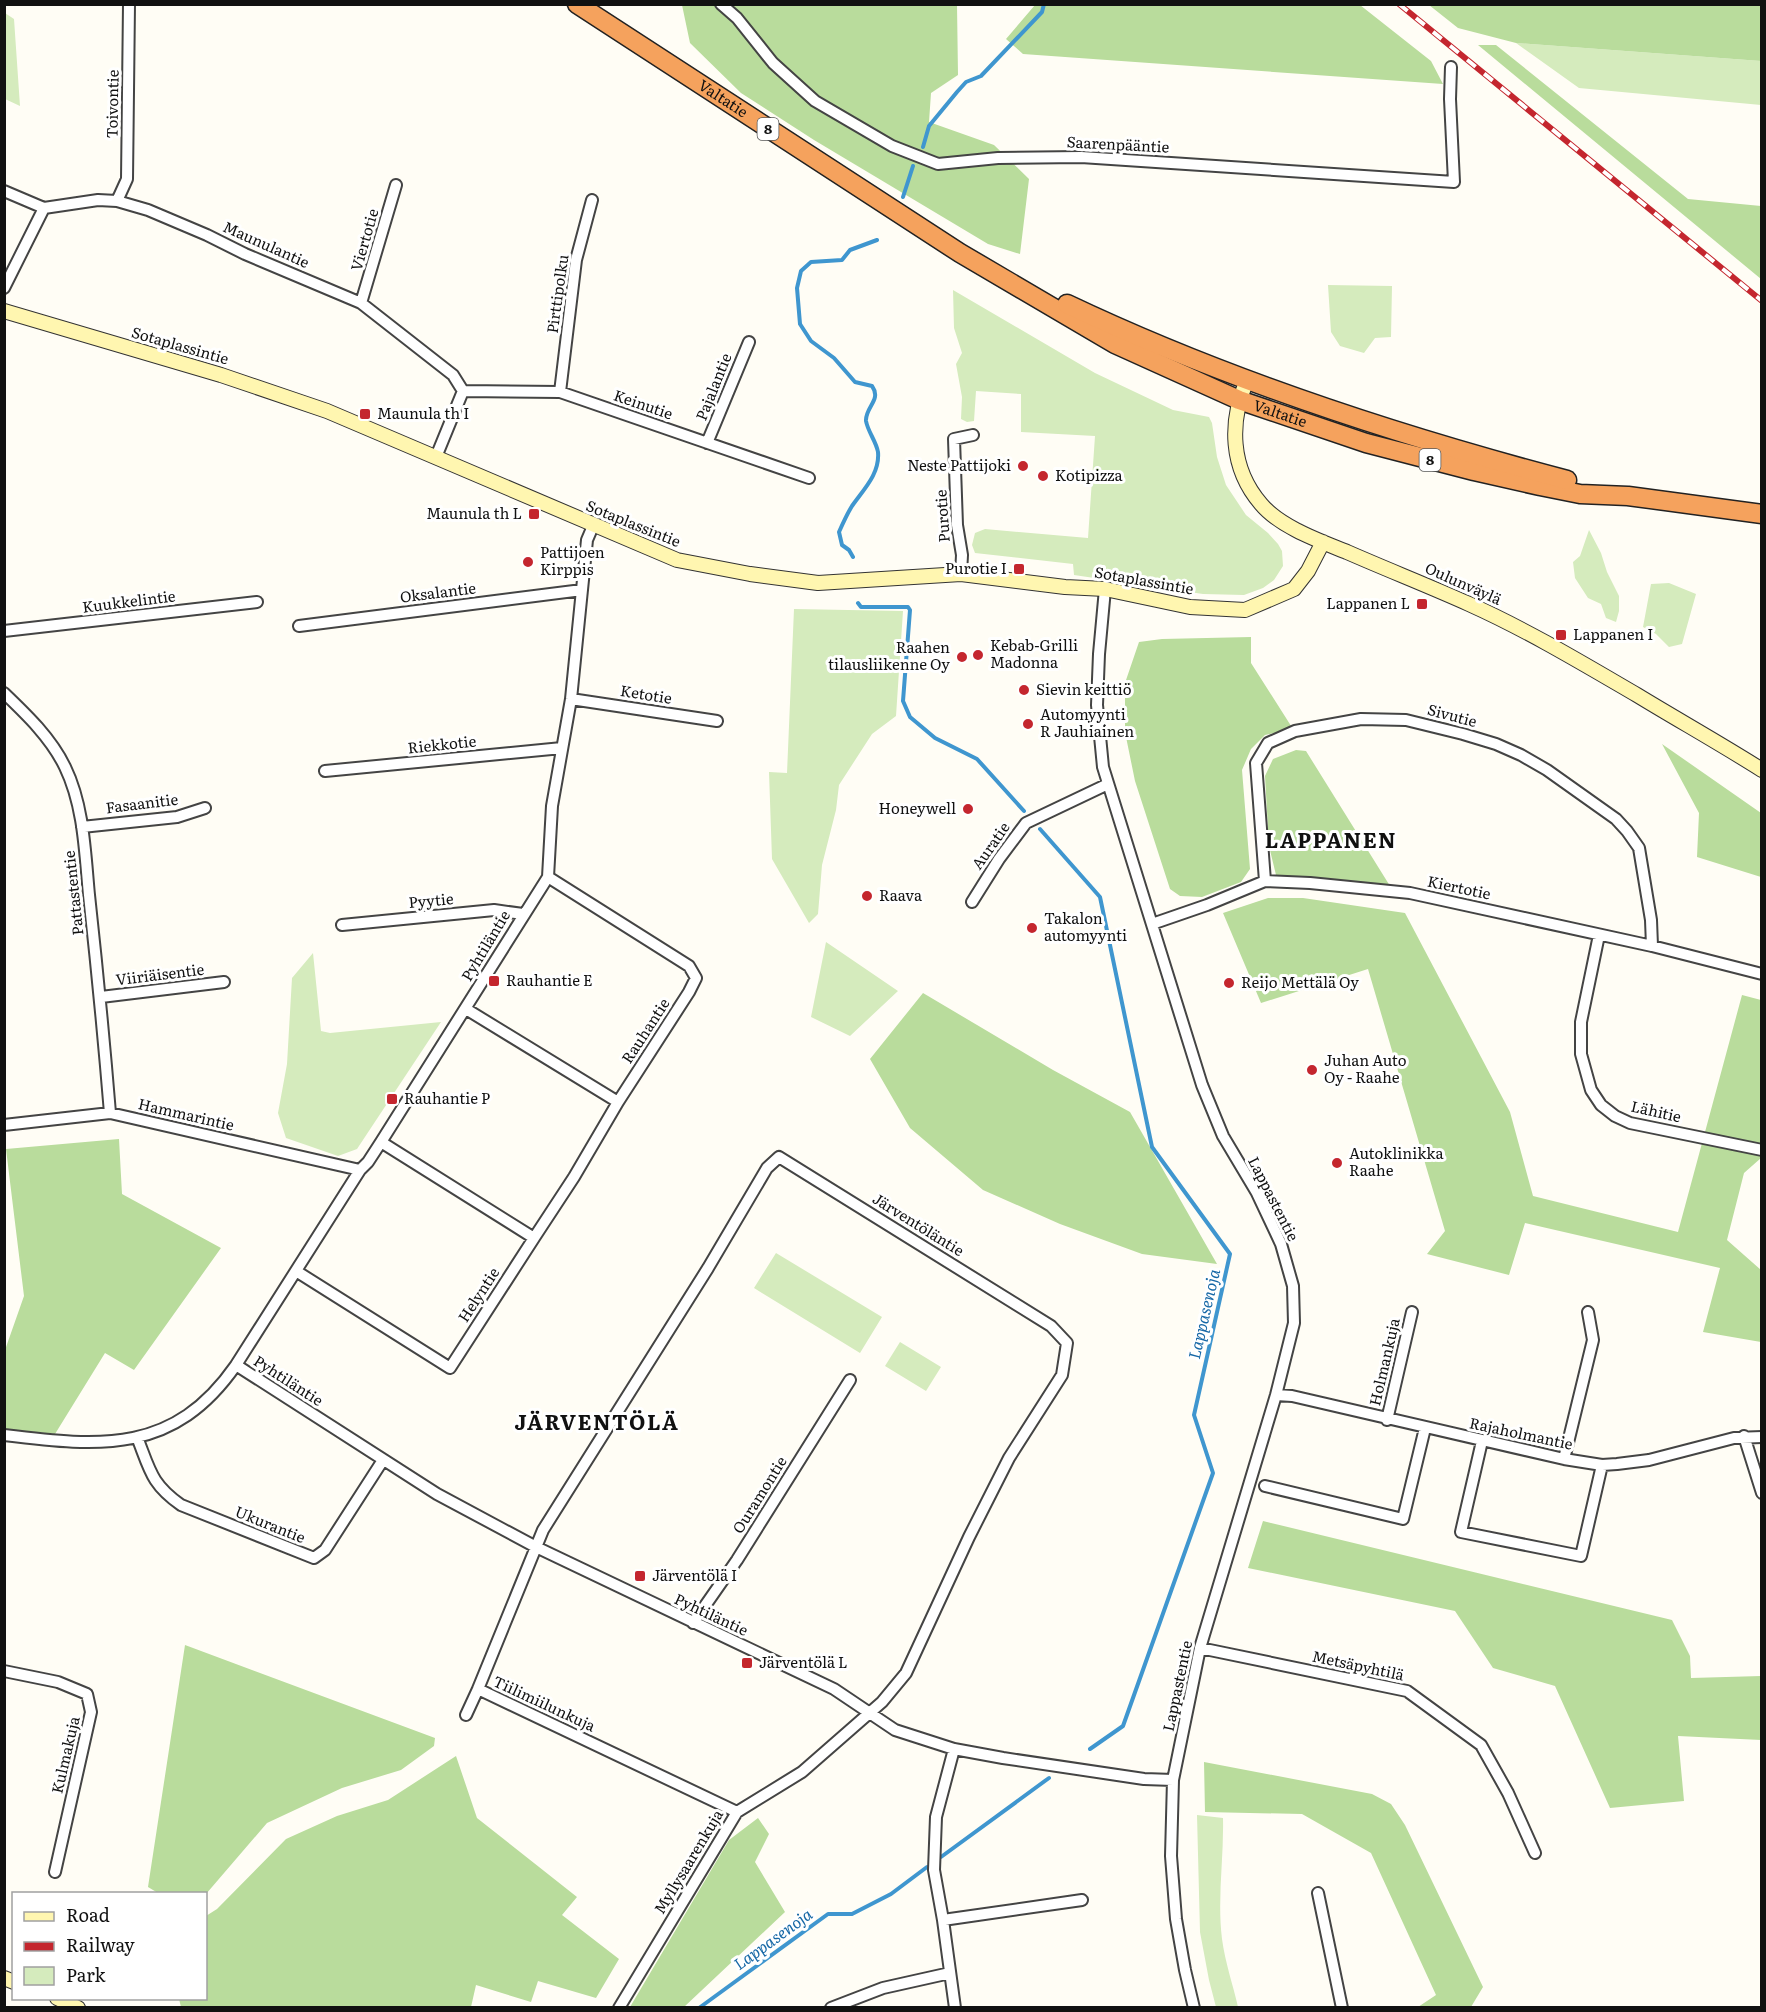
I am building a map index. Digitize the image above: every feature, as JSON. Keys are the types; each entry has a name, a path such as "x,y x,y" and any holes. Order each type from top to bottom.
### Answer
{"highway":[{"name":"Valtatie","path":"577,4 960,253 1115,344 1239,400 1366,443 1474,471 1580,494 1628,496 1761,514"},
{"name":"Valtatie","path":"960,253 1090,314 1247,380 1402,432 1539,473 1628,496"}],"street":[{"name":"Toivontie","path":"117,201 127,179 129,4"},
{"name":"Saarenpääntie","path":"721,4 737,18 773,63 815,101 892,146 938,164 998,158 1081,157 1454,182 1450,99 1451,67"},
{"name":"Viertotie","path":"362,303 396,185"},
{"path":"4,191 44,208 4,288"},
{"name":"Maunulantie","path":"44,208 98,200 117,201 148,210 362,303 453,375 463,391"},
{"name":"Pirttipolku","path":"560,392 576,260 592,200"},
{"name":"Sotaplassintie","path":"4,312 221,375 327,411 677,560 762,576 818,583 961,574 1065,587 1105,589 1190,606 1245,610 1294,589 1308,571 1323,542"},
{"name":"Pajalantie","path":"707,443 749,342"},
{"name":"Oulunväylä","path":"1247,380 1239,400 1234,440 1236,458 1249,489 1262,506 1278,519 1323,542 1469,604 1531,634 1761,770"},
{"path":"436,457 463,391"},
{"name":"Keinutie","path":"463,391 560,392 809,478"},
{"name":"Purotie","path":"961,574 962,555 957,525 954,439 973,435"},
{"path":"548,877 552,806 571,699 587,540 593,526"},
{"name":"Lappastentie","path":"1105,589 1097,705 1103,767 1202,1085 1223,1136 1257,1193 1281,1244 1293,1286 1294,1323 1276,1395 1200,1648 1173,1780 1171,1856 1176,1919 1194,2007"},
{"name":"Oksalantie","path":"299,626 582,590"},
{"name":"Kuukkelintie","path":"4,631 256,602"},
{"name":"Pattastentie","path":"4,693 44,735 64,766 76,795 82,826 101,997 110,1113"},
{"name":"Ketotie","path":"571,699 717,721"},
{"name":"Sivutie","path":"1264,881 1256,763 1268,743 1295,731 1361,718 1406,720 1474,737 1521,754 1616,819 1628,831 1639,848 1651,920 1652,946"},
{"name":"Riekkotie","path":"325,771 562,748"},
{"name":"Auratie","path":"972,902 1026,823 1108,784"},
{"name":"Fasaanitie","path":"82,826 177,817 205,808"},
{"name":"Pyhtiläntie","path":"548,877 381,1142 360,1170 236,1365 437,1494 536,1547 834,1689 895,1730 954,1749 1003,1758 1144,1779 1173,1780"},
{"name":"Rauhantie","path":"548,877 689,966 696,978 618,1102"},
{"name":"Kiertotie","path":"1152,924 1207,905 1264,881 1310,883 1410,893 1652,946 1761,974"},
{"name":"Pyytie","path":"342,925 494,910 523,914"},
{"name":"Lähitie","path":"1599,935 1581,1022 1580,1038 1581,1054 1591,1090 1602,1106 1615,1116 1630,1123 1761,1150"},
{"name":"Viiriäisentie","path":"101,997 224,982"},
{"path":"381,1142 534,1238 574,1177 618,1102 466,1009"},
{"name":"Hammarintie","path":"4,1125 110,1113 360,1170"},
{"name":"Järventöläntie","path":"536,1547 548,1522 708,1268 767,1168 779,1157 1051,1326 1067,1342 1062,1375 1009,1458 969,1537 906,1673 891,1693 869,1714"},
{"name":"Helyntie","path":"296,1271 450,1368 534,1238"},
{"name":"Holmankuja","path":"1387,1420 1412,1312"},
{"path":"1564,1459 1593,1340 1588,1312"},
{"path":"4,1435 52,1441 98,1443 137,1437 177,1423 189,1415 220,1388 236,1365"},
{"name":"Ouramontie","path":"693,1623 737,1560 850,1380"},
{"name":"Rajaholmantie","path":"1276,1395 1292,1396 1387,1420 1602,1466 1649,1460 1744,1436 1761,1437"},
{"path":"1265,1486 1403,1519 1425,1428"},
{"path":"1744,1436 1761,1493"},
{"name":"Ukurantie","path":"137,1437 154,1482 174,1501 314,1558 325,1550 383,1460"},
{"path":"1482,1441 1461,1532 1581,1556 1602,1466"},
{"name":"Tiilimiilunkuja","path":"536,1547 478,1689 737,1812"},
{"name":"Metsäpyhtilä","path":"1200,1648 1407,1691 1481,1745 1508,1793 1535,1853"},
{"name":"Kulmakuja","path":"4,1671 58,1682 87,1694 91,1712 55,1872"},
{"path":"466,1715 478,1689"},
{"name":"Myllysaarenkuja","path":"618,2007 737,1812 802,1772 869,1714"},
{"path":"954,1749 936,1817 934,1870 955,2007"},
{"path":"1318,1893 1342,2007"},
{"path":"943,1920 1082,1900"},
{"path":"831,2007 883,1988 950,1973"},
{"path":"62,2000 78,2007"}],"green space":[{"path":"682,5 957,5 958,75 931,93 929,122 994,145 1029,179 1020,254 988,244 814,140 741,93 690,43"},
{"path":"1035,5 1360,5 1431,61 1443,84 1023,54 1006,39"},
{"path":"1429,5 1761,5 1761,61 1516,43 1458,28"},
{"path":"5,13 14,19 20,106 5,99"},
{"path":"1516,43 1761,61 1761,105 1579,88"},
{"path":"1478,45 1496,45 1688,199 1761,206 1761,279"},
{"path":"1328,285 1392,286 1391,337 1375,338 1364,353 1340,346 1331,332"},
{"path":"953,290 1095,373 1173,410 1209,417 1217,457 1226,485 1246,515 1268,533 1282,551 1283,566 1274,580 1263,588 1244,595 1203,594 1074,575 1073,564 975,553 972,545 975,533 985,529 1088,538 1095,436 1021,432 1021,394 976,391 974,421 967,422 961,419 962,397 956,364 962,353 954,328"},
{"path":"1589,530 1619,596 1616,622 1606,618 1601,604 1588,598 1575,578 1573,562 1580,556"},
{"path":"1669,583 1696,594 1682,644 1669,647 1656,634 1643,627 1651,584"},
{"path":"794,609 903,611 896,716 872,734 839,785 836,810 822,865 818,914 809,923 772,859 769,772 787,773"},
{"path":"1251,637 1251,663 1293,729 1265,735 1251,749 1242,770 1250,869 1241,882 1202,897 1180,896 1170,889 1135,781 1125,732 1125,683 1139,642 1162,639"},
{"path":"1662,744 1761,813 1761,877 1697,857 1699,813"},
{"path":"1296,750 1306,751 1390,886 1276,875 1269,846 1265,776 1273,759"},
{"path":"1268,898 1303,898 1405,913 1510,1112 1533,1196 1678,1232 1742,995 1761,1000 1761,1158 1744,1173 1727,1240 1761,1270 1761,1342 1703,1332 1720,1268 1525,1223 1509,1275 1427,1254 1445,1231 1368,969 1261,1003 1223,913"},
{"path":"826,942 898,991 850,1036 811,1017"},
{"path":"313,953 321,1031 330,1033 441,1022 357,1149 338,1156 286,1138 278,1113 287,1064 292,978"},
{"path":"923,993 1053,1070 1130,1112 1217,1264 1142,1254 1060,1224 983,1190 910,1128 870,1059"},
{"path":"119,1139 122,1194 221,1248 134,1370 105,1353 55,1434 5,1429 5,1350 24,1296 6,1149"},
{"path":"776,1253 882,1317 860,1353 754,1288"},
{"path":"900,1342 941,1367 926,1391 885,1366"},
{"path":"1263,1521 1672,1620 1690,1656 1691,1678 1761,1676 1761,1740 1678,1736 1684,1801 1610,1808 1555,1686 1493,1668 1455,1611 1248,1568"},
{"path":"185,1645 435,1738 434,1746 401,1770 342,1788 267,1823 207,1893 156,1892 148,1887"},
{"path":"456,1756 477,1818 577,1897 562,1915 619,1959 596,1998 538,1981 531,2002 476,1985 471,2007 181,2007 179,2000 207,2000 207,1915 217,1909 286,1839 337,1816 388,1800"},
{"path":"1204,1762 1372,1794 1391,1804 1405,1825 1483,1987 1471,2007 1418,2007 1436,1995 1371,1853 1302,1814 1205,1812"},
{"path":"1197,1815 1223,1818 1220,1894 1222,1939 1238,2007 1216,2007 1209,1980 1200,1932"},
{"path":"758,1818 769,1834 755,1862 785,1912 684,2007 630,2007 729,1840"}],"waterway":[{"path":"923,147 929,126 957,92 966,82 981,76 1042,12 1044,4"},
{"path":"903,197 913,166"},
{"path":"853,557 842,545 839,532 850,509 874,475 878,460 876,444 866,421 875,391 872,386 855,382 834,358 811,341 800,324 797,288 801,271 811,262 842,260 850,250 877,240"},
{"name":"Lappasenoja","path":"858,603 861,607 908,607 910,610 903,701 910,717 935,738 977,759 1024,811"},
{"name":"Lappasenoja","path":"1040,829 1100,897 1152,1147 1230,1254 1194,1415 1213,1473 1123,1726 1090,1749"},
{"name":"Lappasenoja","path":"941,1857 1049,1778"},
{"name":"Lappasenoja","path":"699,2008 828,1914 852,1914 891,1894 927,1867"}],"railway":[{"path":"1399,4 1762,301"}],"place":[{"name":"Maunula th I","path":"365,414"},
{"name":"Neste Pattijoki","path":"1023,466"},
{"name":"Kotipizza","path":"1043,476"},
{"name":"Maunula th L","path":"534,514"},
{"name":"Pattijoen Kirppis","path":"528,562"},
{"name":"Purotie I","path":"1019,569"},
{"name":"Lappanen L","path":"1422,604"},
{"name":"Lappanen I","path":"1561,635"},
{"name":"Kebab-Grilli Madonna","path":"978,655"},
{"name":"Raahen tilausliikenne Oy","path":"962,657"},
{"name":"Sievin keittiö","path":"1024,690"},
{"name":"Automyynti R Jauhiainen","path":"1028,724"},
{"name":"Honeywell","path":"968,809"},
{"name":"Raava","path":"867,896"},
{"name":"Takalon automyynti","path":"1032,928"},
{"name":"Rauhantie E","path":"494,981"},
{"name":"Reijo Mettälä Oy","path":"1229,983"},
{"name":"Juhan Auto Oy - Raahe","path":"1312,1070"},
{"name":"Rauhantie P","path":"392,1099"},
{"name":"Autoklinikka Raahe","path":"1337,1163"},
{"name":"Järventölä I","path":"640,1576"},
{"name":"Järventölä L","path":"747,1663"}],"district":[{"name":"LAPPANEN","path":"1331,841"},
{"name":"JÄRVENTÖLÄ","path":"597,1423"}]}
